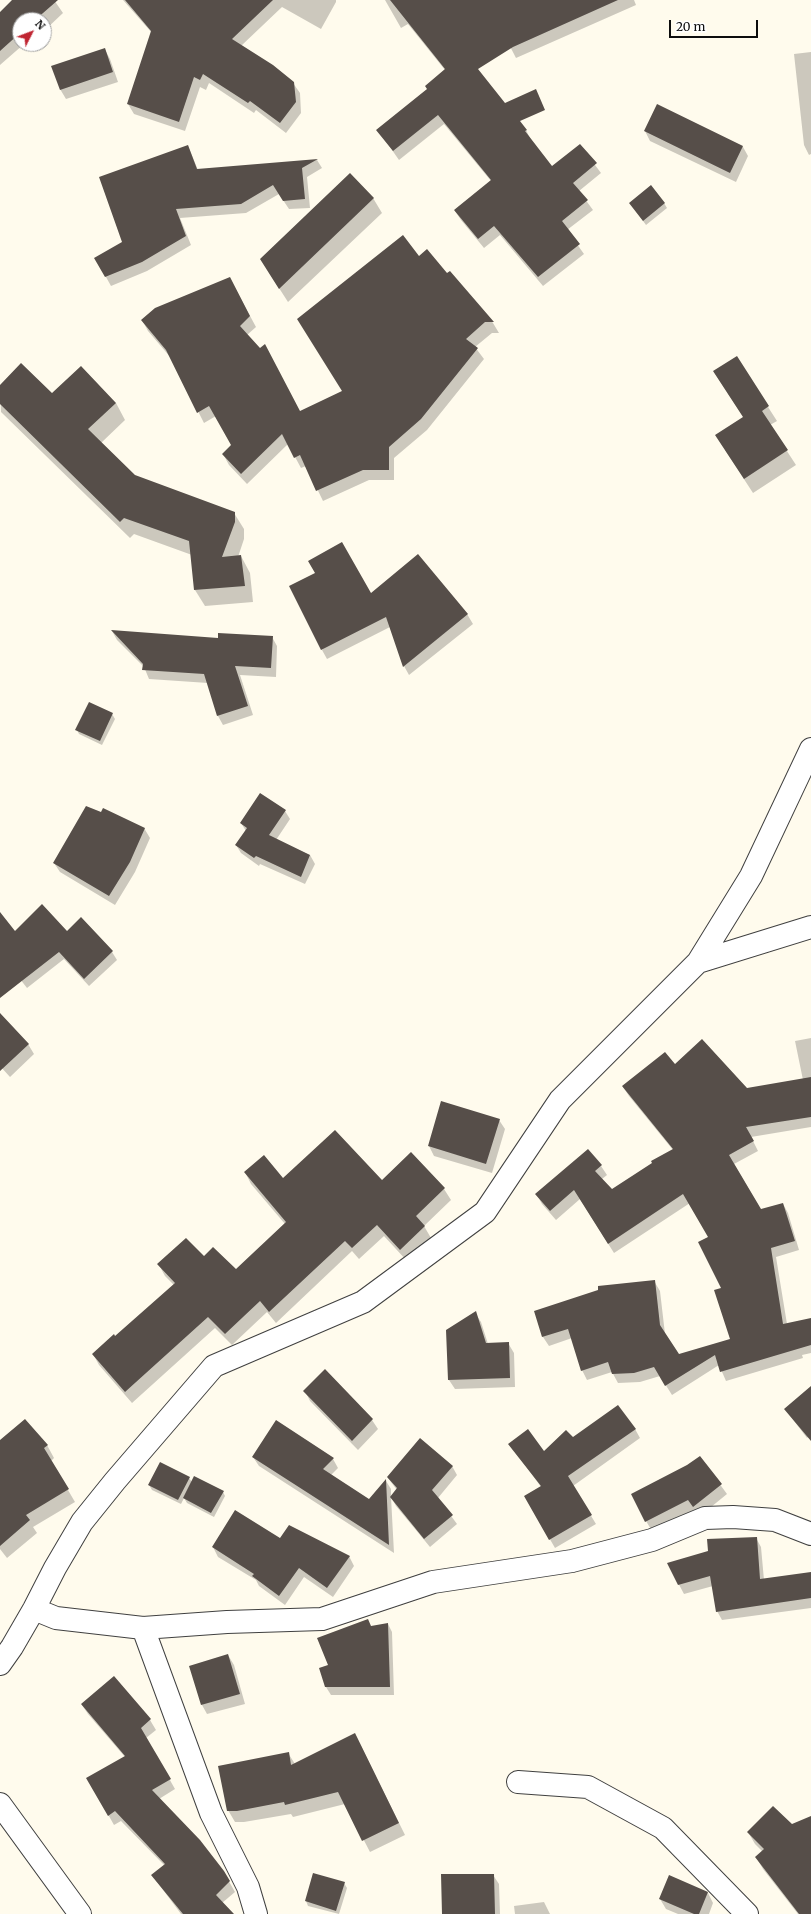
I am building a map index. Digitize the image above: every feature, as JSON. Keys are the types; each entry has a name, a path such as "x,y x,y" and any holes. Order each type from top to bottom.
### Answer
{"street":[{"path":"0,1664 12,1647 34,1609 55,1568 82,1522 115,1481 214,1366 363,1302 485,1212 560,1100 698,962 751,876 811,749"},
{"path":"698,962 811,927"},
{"path":"34,1609 56,1618 143,1628 227,1622 322,1619 433,1582 572,1561 652,1540 704,1518 733,1517 775,1520 811,1534"},
{"path":"143,1628 211,1813 248,1887 256,1914"},
{"path":"518,1782 588,1787 663,1828 747,1914"},
{"path":"0,1804 80,1914"}],"building":[{"path":"12,0 58,0 44,12 12,12 12,40 0,51 0,12"},
{"path":"125,0 273,0 232,39 273,65 294,82 296,102 280,123 250,101 248,103 203,74 200,80 194,77 179,122 127,104 151,31"},
{"path":"390,0 618,0 513,47 478,69 505,103 536,89 545,110 520,121 527,130 525,131 552,166 580,144 597,163 573,183 588,200 562,221 580,244 538,277 494,226 478,239 454,210 491,180 438,115 393,151 376,130 427,89 425,86 445,69"},
{"path":"105,48 113,72 60,90 51,66"},
{"path":"657,104 743,146 730,173 644,131"},
{"path":"188,145 197,169 318,159 302,168 305,199 283,201 273,185 241,204 176,209 186,236 142,262 105,277 94,258 122,242 99,177"},
{"path":"350,173 374,198 279,289 260,259"},
{"path":"651,185 665,203 643,221 629,203"},
{"path":"403,235 419,256 427,249 447,273 450,271 494,322 485,322 466,339 478,348 421,419 389,447 389,470 363,470 316,491 300,455 294,458 282,434 241,474 222,454 231,445 209,406 197,413 166,350 141,320 155,308 230,277 250,316 240,326 260,348 265,344 300,411 342,391 297,319"},
{"path":"737,356 769,406 762,411 788,450 744,479 715,435 743,417 713,371"},
{"path":"21,363 52,393 81,366 116,403 88,429 135,475 235,512 235,522 222,557 241,555 245,586 194,590 189,541 124,518 120,522 0,404 0,385"},
{"path":"342,542 371,593 418,554 468,614 403,667 386,617 321,650 289,586 315,573 308,561"},
{"path":"111,630 218,638 218,633 273,636 271,668 235,666 248,706 217,716 204,674 142,670 143,664"},
{"path":"89,702 113,713 100,741 75,730"},
{"path":"260,793 286,810 269,835 310,855 301,877 256,856 254,858 235,845 247,828 240,823"},
{"path":"86,806 101,812 103,808 145,828 130,862 109,896 53,863"},
{"path":"42,904 67,931 81,917 113,951 84,979 59,952 0,998 0,912 15,931"},
{"path":"0,1013 29,1044 0,1071"},
{"path":"702,1039 747,1088 811,1077 811,1117 746,1127 754,1141 729,1155 761,1209 783,1203 795,1241 771,1248 783,1324 811,1318 811,1345 720,1372 715,1355 665,1386 654,1367 634,1373 612,1374 608,1362 581,1371 568,1329 542,1337 534,1311 598,1290 598,1286 655,1280 660,1325 679,1354 730,1339 714,1290 721,1288 698,1242 708,1237 683,1194 608,1244 574,1190 550,1211 535,1194 588,1149 602,1165 595,1171 612,1189 652,1163 651,1161 673,1149 622,1086 665,1052 675,1064"},
{"path":"441,1101 500,1119 486,1164 428,1146"},
{"path":"335,1130 382,1180 411,1152 445,1188 416,1216 425,1226 400,1250 377,1225 352,1248 345,1241 269,1312 260,1301 225,1334 208,1317 125,1392 92,1354 114,1334 115,1336 175,1283 157,1264 186,1238 204,1256 213,1247 236,1269 286,1222 244,1172 264,1155 283,1178"},
{"path":"476,1311 486,1343 509,1342 510,1378 448,1380 446,1330"},
{"path":"325,1369 373,1419 352,1441 303,1391"},
{"path":"811,1386 811,1441 784,1409"},
{"path":"618,1405 636,1429 568,1476 592,1515 549,1540 524,1496 541,1486 508,1444 528,1429 544,1451 566,1430 573,1437"},
{"path":"25,1419 48,1445 44,1448 69,1489 26,1515 30,1520 0,1546 0,1440"},
{"path":"276,1420 334,1458 323,1469 369,1499 386,1479 389,1545 252,1457"},
{"path":"420,1438 453,1466 432,1490 453,1515 424,1539 390,1497 397,1488 387,1477"},
{"path":"700,1456 722,1484 693,1507 688,1500 645,1522 631,1494 687,1465"},
{"path":"160,1462 190,1477 178,1500 148,1485"},
{"path":"194,1476 224,1491 211,1513 183,1498"},
{"path":"235,1510 280,1538 289,1525 350,1556 327,1588 299,1568 279,1596 252,1576 254,1574 212,1547"},
{"path":"757,1537 760,1579 811,1572 811,1598 716,1612 710,1576 678,1585 667,1563 708,1551 707,1539"},
{"path":"368,1619 371,1626 388,1623 390,1687 325,1687 319,1668 328,1665 317,1638"},
{"path":"228,1654 240,1694 201,1705 189,1666"},
{"path":"114,1676 151,1719 141,1728 171,1779 152,1790 200,1840 224,1871 230,1881 216,1895 234,1914 183,1914 151,1875 165,1864 115,1811 108,1816 86,1778 125,1756 81,1704"},
{"path":"355,1733 399,1823 362,1841 338,1792 285,1805 284,1802 237,1811 227,1811 218,1766 289,1752 291,1765"},
{"path":"773,1806 792,1824 811,1816 811,1914 799,1914 755,1857 764,1849 747,1832"},
{"path":"313,1873 345,1882 336,1911 305,1901"},
{"path":"441,1874 494,1874 495,1914 442,1914"},
{"path":"669,1875 708,1892 699,1914 694,1914 659,1899"}]}
